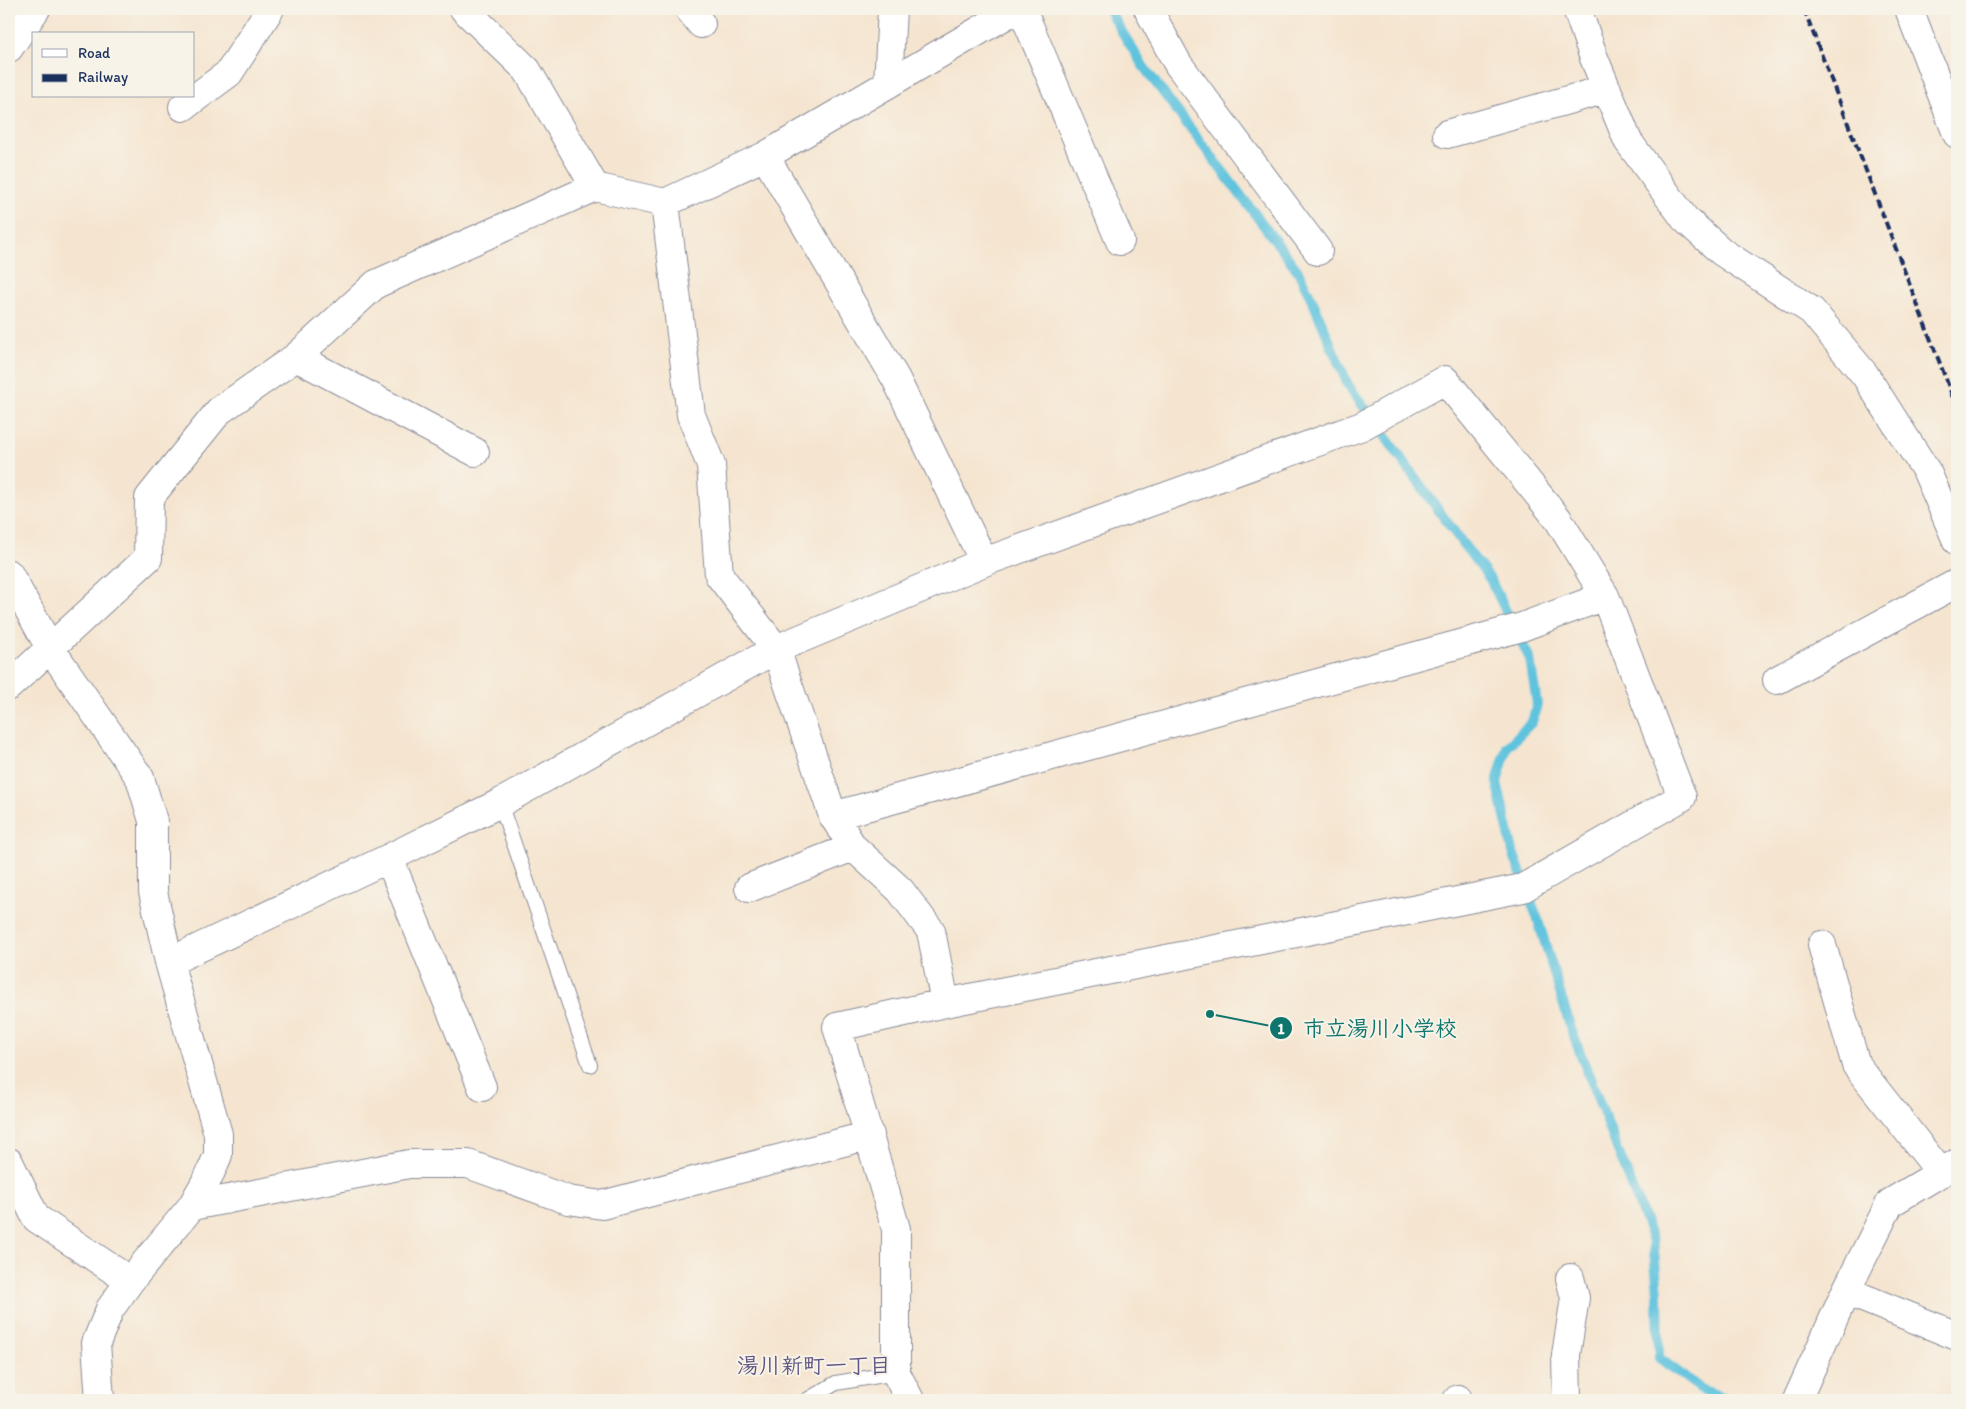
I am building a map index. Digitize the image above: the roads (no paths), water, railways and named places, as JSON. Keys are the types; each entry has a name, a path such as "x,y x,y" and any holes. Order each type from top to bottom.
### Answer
{"street":[{"path":"9,48 36,9"},
{"path":"183,108 229,73 270,9"},
{"path":"464,9 528,70 595,187"},
{"path":"888,84 892,9"},
{"path":"9,686 148,558 149,498 219,411 296,357 376,284 595,187 665,203 765,156 1016,9"},
{"path":"1022,9 1120,241"},
{"path":"1148,9 1178,64 1318,251"},
{"path":"1577,9 1628,140 1685,218 1722,252 1812,312 1866,376 1927,472 1957,541"},
{"path":"1909,9 1957,134"},
{"path":"1446,134 1607,89"},
{"path":"765,156 896,378 984,562"},
{"path":"665,203 691,415 711,465 720,575 776,649 833,816 854,847 900,890 931,931 945,1002"},
{"path":"296,357 475,452"},
{"path":"168,962 389,858 500,803 776,649 984,562 1362,426 1445,380 1558,518 1605,596 1682,798 1523,888 945,1002 837,1028 870,1135 896,1229 896,1373 910,1400"},
{"path":"9,574 50,648 140,778 153,821 153,892 168,962 218,1134 218,1155 209,1176 192,1206 130,1281 110,1310 96,1343 100,1400"},
{"path":"1777,680 1957,583"},
{"path":"833,816 1522,628 1605,596"},
{"path":"749,888 854,847"},
{"path":"389,858 482,1088"},
{"path":"1797,1400 1846,1290 1890,1203 1949,1168 1856,1065 1822,945"},
{"path":"192,1206 409,1164 468,1164 568,1200 602,1205 870,1135"},
{"path":"9,1162 36,1218 130,1281"},
{"path":"1567,1400 1566,1355 1575,1298 1570,1278"},
{"path":"1846,1290 1957,1336"}],"lane":[{"path":"500,803 590,1065"},
{"path":"806,1400 836,1383 896,1373"}],"waterway":[{"path":"1108,9 1143,66 1298,271 1348,385 1490,579 1530,659 1537,704 1532,722 1507,747 1497,782 1513,852 1538,920 1571,1029 1653,1241 1658,1293 1659,1358 1701,1389 1730,1400"}],"railway":[{"path":"1804,9 1957,408"}],"place":[{"name":"市立湯川小学校","path":"1210,1014"}],"district":[{"name":"湯川新町一丁目","path":"814,1365"}]}
